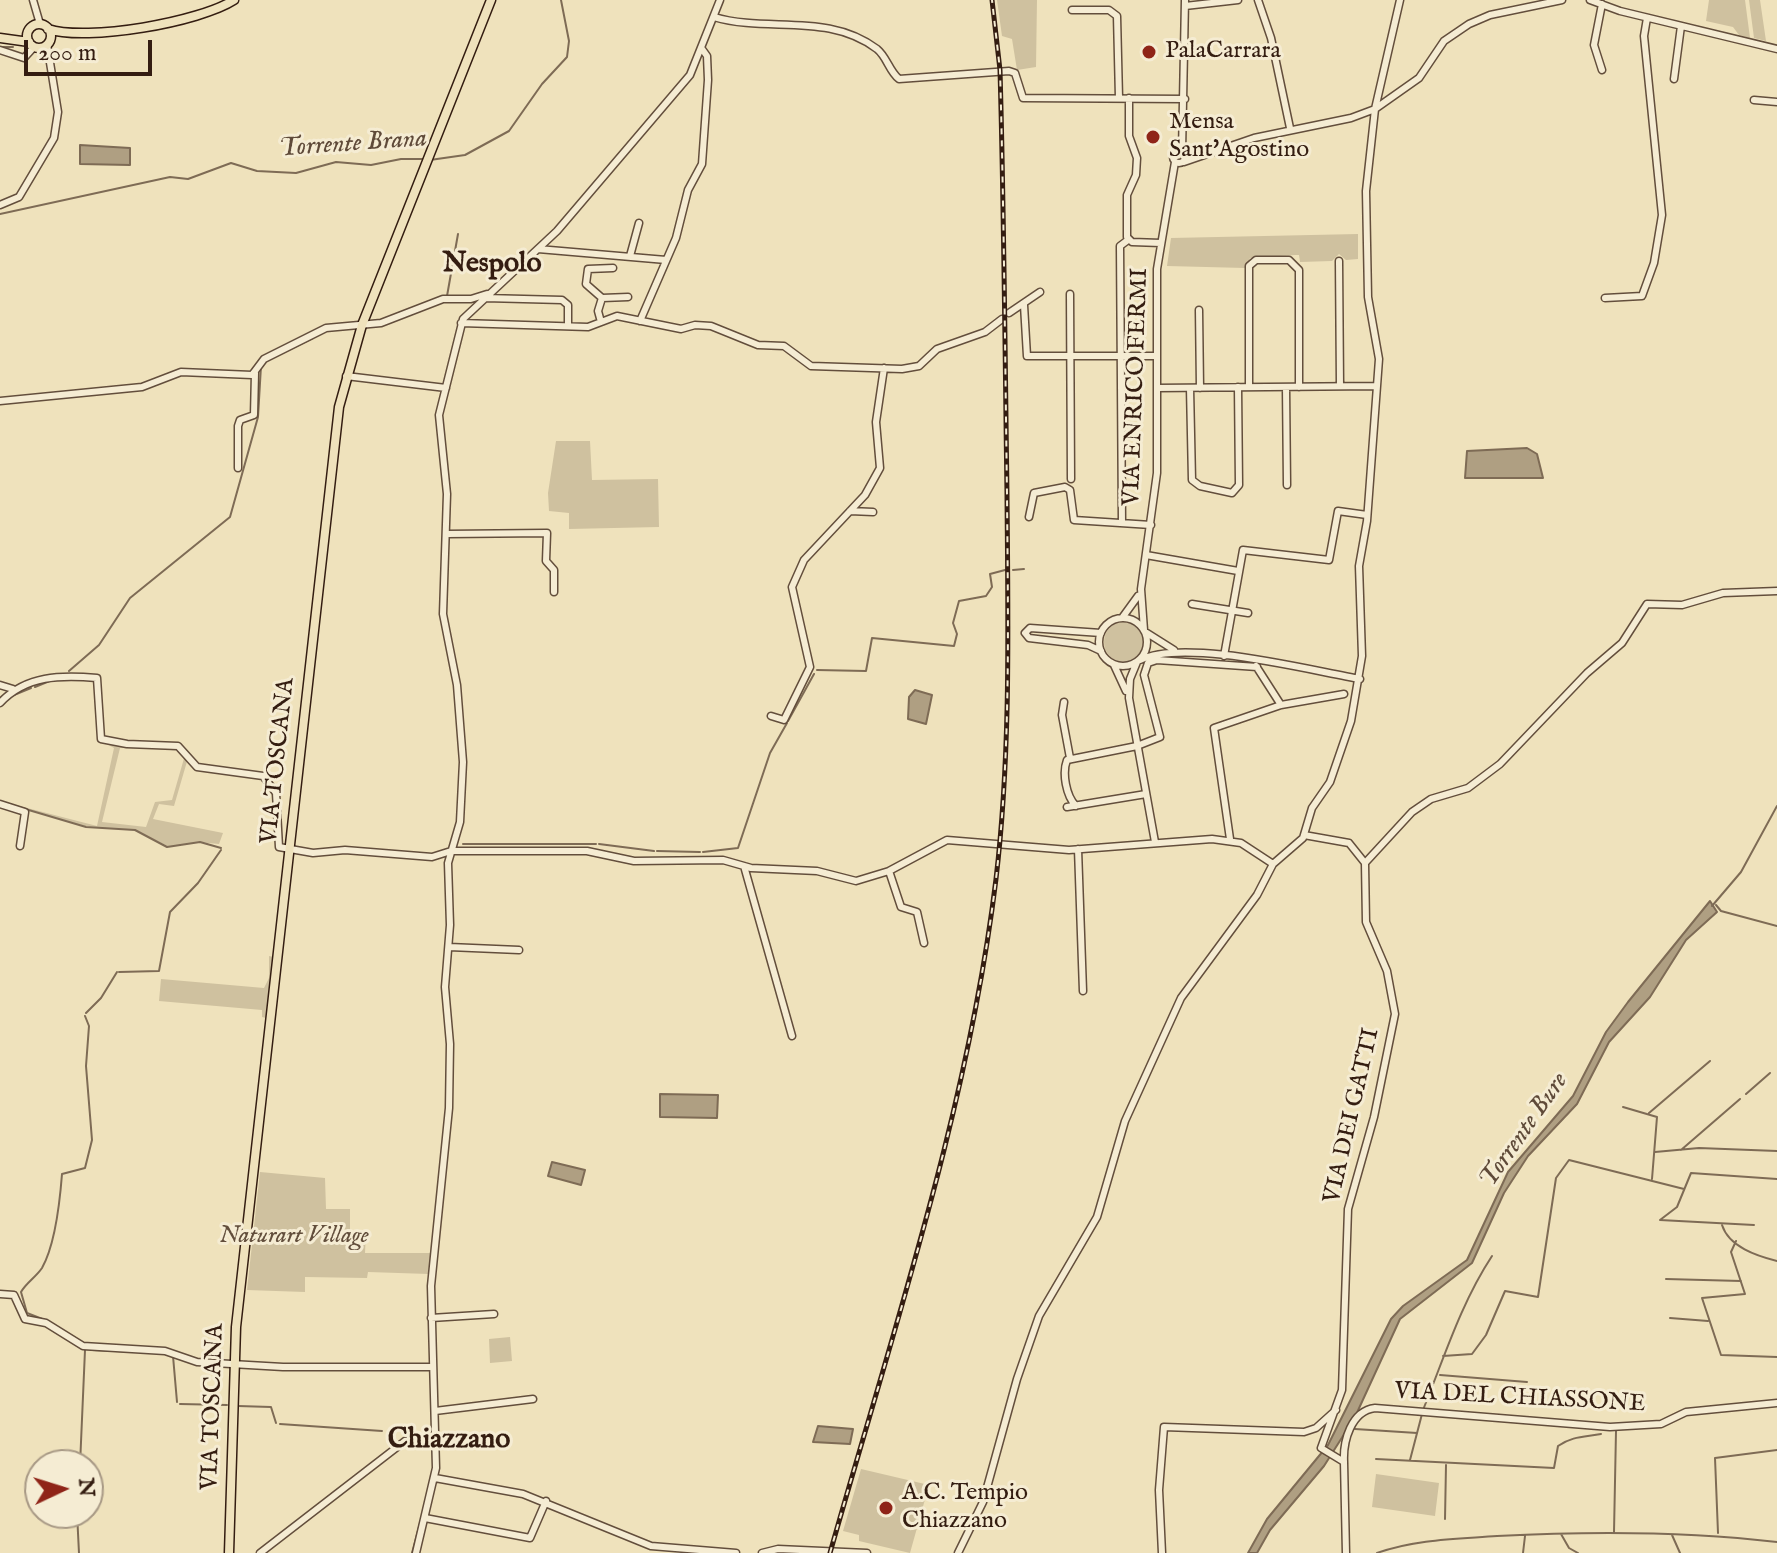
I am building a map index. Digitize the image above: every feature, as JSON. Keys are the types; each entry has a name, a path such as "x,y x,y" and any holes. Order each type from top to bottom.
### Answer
{"main road":[{"path":"3,38 39,44 69,33 178,22 212,12 234,0"},
{"name":"VIA TOSCANA","path":"229,1553 233,1364 337,417 362,325 491,0"},
{"path":"3,38 37,28 69,33"},
{"path":"37,28 39,44"},
{"path":"37,28 39,44"}],"street":[{"path":"33,0 37,28"},
{"path":"416,1553 435,1478 431,1318 433,1255 449,1108 450,1044 445,987 451,851 460,822 463,750 457,685 443,614 446,472 438,429 446,388 461,323 572,214 690,75 720,0"},
{"path":"714,17 737,24 822,25 875,48 899,79 1011,71 1016,76 1019,95 1030,98 1185,99 1185,3 1238,0"},
{"path":"1258,0 1271,38 1290,128"},
{"path":"958,1553 983,1502 1017,1379 1039,1316 1097,1217 1118,1141 1187,987 1257,895 1273,864 1304,835 1312,808 1330,782 1346,735 1360,679 1359,566 1367,515 1379,351 1368,297 1366,210 1375,109 1400,0"},
{"path":"1181,157 1196,156 1290,128 1351,118 1375,109 1422,75 1451,35 1490,15 1548,0 1562,0"},
{"path":"1590,0 1647,18 1777,49"},
{"path":"1599,2 1594,45 1602,70"},
{"path":"1072,10 1109,10 1117,16 1119,98"},
{"path":"1605,298 1642,296 1662,231 1644,33 1647,18"},
{"path":"1674,79 1681,26"},
{"path":"0,50 24,58 39,44 49,57 58,112 54,138 19,197 0,205"},
{"path":"640,321 676,238 688,190 702,164 708,80 707,56 702,49"},
{"path":"1128,240 1127,195 1136,175 1137,158 1129,136 1129,98"},
{"name":"VIA ENRICO FERMI","path":"1141,589 1157,473 1161,243 1181,157 1185,99"},
{"path":"1754,100 1777,102"},
{"path":"630,256 639,223"},
{"path":"1122,523 1120,246 1128,240 1161,243"},
{"path":"538,249 666,260"},
{"path":"1249,387 1249,266 1256,260 1291,260 1298,265 1299,274 1299,387"},
{"path":"1339,261 1340,386"},
{"path":"613,268 588,269 586,284 602,298 628,297"},
{"path":"1009,313 1040,292"},
{"path":"1070,294 1071,479"},
{"path":"238,468 238,426 240,420 254,416 255,373 264,359 326,328 397,319 444,299 474,299 488,295 565,301 568,326"},
{"path":"601,322 598,311 602,298"},
{"path":"1024,305 1025,354 1157,356"},
{"path":"1199,310 1200,388"},
{"path":"461,323 590,327 617,316 681,329 695,325 711,326 758,345 784,346 803,362 822,368 916,368 937,349 985,332 1002,319"},
{"path":"350,363 358,377"},
{"path":"771,716 784,720 810,667 799,626 799,610 792,594 793,583 807,556 867,492 881,465 876,422 884,368"},
{"path":"0,401 22,396 142,387 178,373 255,373"},
{"path":"346,376 446,388"},
{"path":"1157,388 1377,386"},
{"path":"1190,388 1192,482 1232,493 1238,488 1240,477 1238,387"},
{"path":"1286,387 1287,485"},
{"path":"1029,517 1034,493 1066,487 1070,490 1073,520 1151,525"},
{"path":"850,511 873,512"},
{"path":"1224,656 1238,571 1246,549 1329,560 1338,511 1367,515"},
{"path":"447,534 547,533 546,561 554,570 554,592"},
{"path":"1146,555 1238,571"},
{"path":"1101,651 1101,633 1110,622 1122,618 1134,606 1141,589"},
{"path":"1141,589 1147,647 1130,679 1129,698 1155,842"},
{"path":"1304,835 1349,843 1365,863 1406,816 1431,799 1468,788 1500,764 1587,673 1622,643 1647,604 1682,605 1723,593 1777,591"},
{"path":"1192,604 1248,613"},
{"path":"1122,618 1136,621 1162,646 1181,653"},
{"path":"1101,633 1030,628 1025,633 1029,638 1086,645 1101,651 1113,664 1129,698"},
{"path":"1113,664 1124,666 1160,653 1181,653 1252,660 1360,679"},
{"path":"1252,660 1281,705"},
{"path":"1070,758 1137,746 1160,737 1144,675 1150,661 1257,667"},
{"path":"0,703 13,689 60,674 97,678 101,739 123,744 178,746 197,767 265,777 276,793 279,847 289,851 345,850 432,857 451,851 587,851 634,861 723,860 744,866 817,871 856,881 889,871 947,840 1078,849 1230,839 1273,864"},
{"path":"0,685 13,689"},
{"path":"1230,839 1213,730 1220,724 1281,705 1344,694"},
{"path":"1064,702 1062,715 1070,758 1064,768 1070,799 1076,806"},
{"path":"1067,807 1146,794"},
{"path":"0,804 25,812 20,846"},
{"path":"1078,849 1083,991"},
{"name":"VIA DEI GATTI","path":"1344,1462 1322,1451 1342,1390 1348,1209 1374,1117 1395,1014 1387,971 1366,922 1365,863"},
{"path":"744,866 792,1036"},
{"path":"889,871 901,907 917,912 924,943"},
{"path":"449,947 519,950"},
{"path":"0,1294 14,1295 25,1319 46,1323 80,1345 165,1351 193,1361 233,1364 432,1367"},
{"path":"431,1318 494,1314"},
{"path":"435,1411 533,1399"},
{"name":"VIA DEL CHIASSONE","path":"1344,1462 1346,1440 1365,1409 1610,1427 1661,1424 1686,1412 1777,1403"},
{"path":"1162,1553 1159,1490 1164,1427 1175,1424 1304,1432 1316,1428 1337,1410"},
{"path":"260,1553 404,1442 436,1443"},
{"path":"1344,1462 1346,1553"},
{"path":"435,1478 509,1490 546,1501 651,1546 736,1553"},
{"path":"425,1518 530,1538 546,1501"},
{"path":"762,1553 778,1549 867,1553"}],"green space":[{"path":"997,0 1037,0 1036,67 1017,70 1012,39 1002,36"},
{"path":"1709,0 1745,0 1750,38 1739,35 1733,27 1706,21"},
{"path":"1749,0 1760,0 1766,41 1754,38"},
{"path":"1358,234 1358,259 1346,260 1339,254 1332,261 1300,262 1299,255 1295,255 1250,258 1245,268 1167,266 1171,238"},
{"path":"556,441 590,441 592,480 658,479 659,527 569,529 569,513 549,511 548,493"},
{"path":"1124,622 1138,628 1144,642 1138,656 1124,662 1110,656 1104,642 1110,628"},
{"path":"100,740 118,746 151,749 120,748 102,822 146,827 155,802 172,800 185,755 183,751 188,758 174,806 159,804 153,819 223,833 219,844 197,842 169,847 138,831 84,826 0,801 97,826 114,748"},
{"path":"269,956 274,957 266,1018 262,1017 262,1010 159,1001 161,979 264,988 269,978"},
{"name":"Naturart Village","path":"260,1172 325,1178 326,1209 350,1209 350,1230 366,1231 365,1253 432,1253 429,1274 368,1272 367,1278 305,1277 305,1292 247,1290"},
{"path":"510,1337 512,1361 490,1363 489,1339"},
{"name":"A.C. Tempio Chiazzano","path":"861,1469 929,1485 910,1553 859,1541 859,1535 843,1531"},
{"path":"1376,1474 1439,1483 1435,1516 1372,1507"}],"shaded area":[{"path":"80,145 130,148 130,165 80,164"},
{"path":"1527,448 1537,454 1543,478 1465,478 1467,451"},
{"path":"915,690 932,695 926,724 908,719 909,697"},
{"path":"1710,901 1717,912 1686,940 1650,997 1609,1042 1577,1104 1528,1156 1504,1193 1472,1263 1400,1319 1355,1417 1324,1466 1270,1530 1257,1553 1248,1553 1267,1519 1328,1445 1391,1319 1403,1306 1467,1260 1508,1172 1573,1096 1606,1032"},
{"path":"660,1094 718,1095 717,1118 660,1117"},
{"path":"552,1162 585,1170 581,1185 548,1176"},
{"path":"818,1426 853,1429 850,1444 813,1442"}],"waterway":[{"name":"Torrente Brana","path":"430,160 465,155 509,131 542,84 567,57 569,41 561,0"},
{"path":"0,47 13,47"},
{"name":"Torrente Brana","path":"0,214 170,177 188,179 231,163 257,171 296,173 336,162 371,165 401,159 424,159"},
{"path":"447,296 458,234"},
{"path":"381,325 442,302"},
{"path":"276,356 313,338"},
{"path":"69,671 99,645 130,598 230,517 258,417 261,366"},
{"path":"1013,570 1024,569"},
{"path":"817,670 866,671 872,638 954,646 957,634 953,623 959,601 986,596 992,587 990,574 1005,570"},
{"path":"788,721 814,674"},
{"path":"35,687 52,680"},
{"path":"14,695 31,688"},
{"path":"703,852 738,848 770,753 787,723"},
{"path":"5,803 86,827 135,830 167,847 200,842 221,848"},
{"name":"Torrente Bure","path":"1712,906 1741,872 1777,806"},
{"path":"463,844 596,844"},
{"path":"599,844 654,851"},
{"path":"119,972 159,971 170,912 198,883 221,850"},
{"path":"657,851 700,852"},
{"path":"1716,905 1721,911 1777,926"},
{"path":"86,1013 101,998 117,972"},
{"path":"50,1322 27,1313 21,1292 47,1258 56,1222 62,1174 85,1168 92,1140 86,1066 89,1026 85,1016"},
{"path":"1649,1113 1710,1061"},
{"path":"1746,1094 1770,1073"},
{"path":"1681,1150 1740,1099"},
{"path":"1623,1107 1657,1117 1652,1179"},
{"path":"1655,1152 1699,1148 1777,1151"},
{"path":"1443,1356 1472,1354 1486,1335 1505,1291 1538,1297 1556,1178 1569,1160 1684,1189"},
{"path":"1754,1225 1660,1220 1677,1207 1691,1173 1777,1179"},
{"path":"1722,1225 1737,1245 1777,1261"},
{"path":"1736,1241 1731,1252 1745,1294 1702,1298 1721,1355 1777,1357"},
{"path":"1423,1410 1462,1312 1492,1256"},
{"path":"1666,1279 1741,1281"},
{"path":"1670,1318 1708,1321"},
{"path":"81,1449 85,1350"},
{"path":"92,1350 139,1352"},
{"path":"173,1356 177,1402"},
{"path":"1440,1375 1527,1382"},
{"path":"180,1404 227,1405"},
{"path":"238,1406 271,1407 276,1423"},
{"path":"1410,1460 1422,1414"},
{"path":"280,1424 382,1431"},
{"path":"1355,1429 1417,1433"},
{"path":"1614,1532 1616,1431"},
{"path":"1376,1459 1554,1468 1558,1446 1574,1439 1601,1434"},
{"path":"1718,1533 1715,1458 1777,1450"},
{"path":"1445,1519 1446,1465"},
{"path":"412,1553 423,1512"},
{"path":"78,1529 79,1553"},
{"path":"1377,1553 1437,1540 1567,1533 1672,1534 1777,1542"},
{"path":"1561,1534 1569,1548 1578,1553"},
{"path":"1672,1535 1680,1553"},
{"path":"1523,1553 1525,1536"}],"railway":[{"path":"830,1553 948,1135 983,965 996,879 1006,735 1008,590 1000,70 992,0"}],"place":[{"name":"PalaCarrara","path":"1149,52"},
{"name":"Mensa Sant'Agostino","path":"1153,137"},
{"name":"A.C. Tempio Chiazzano","path":"886,1508"}],"district":[{"name":"Nespolo","path":"492,265"},
{"name":"Chiazzano","path":"449,1441"}]}
